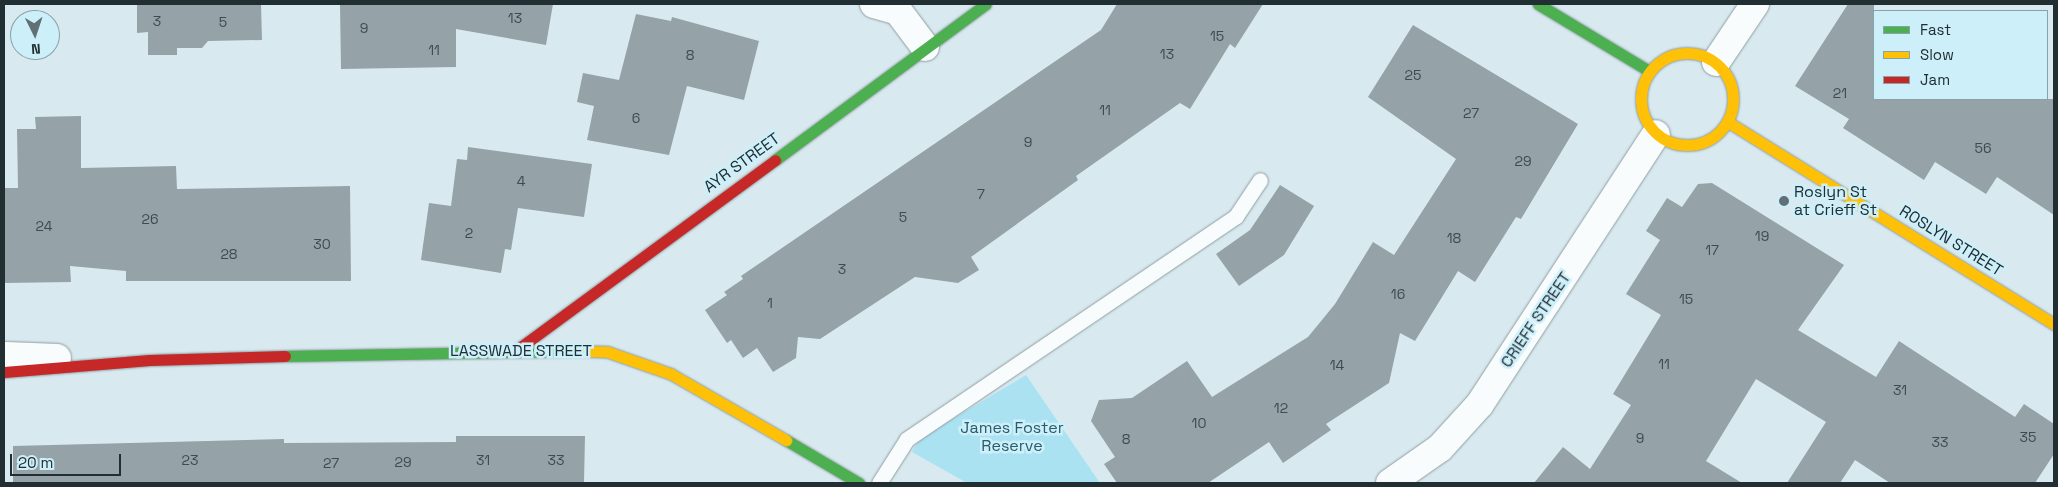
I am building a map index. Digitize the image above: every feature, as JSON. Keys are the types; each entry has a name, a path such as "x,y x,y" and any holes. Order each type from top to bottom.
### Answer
{"street":[{"path":"874,4 898,11 925,47"},
{"name":"AYR STREET","path":"518,349 925,47 986,4"},
{"path":"1538,4 1650,71"},
{"path":"1716,62 1755,4"},
{"path":"1689,53 1716,62 1726,72 1734,96 1728,122 1720,133 1696,145 1668,142 1656,134 1642,111 1640,97 1650,71 1667,58 1689,53"},
{"name":"ROSLYN STREET","path":"1728,122 2054,324"},
{"name":"CRIEFF STREET","path":"1390,483 1440,448 1480,404 1656,134"},
{"name":"LASSWADE STREET","path":"4,372 150,360 518,349 608,352 642,362 859,483"},
{"name":"LASSWADE STREET","path":"4,356 150,360"}],"lane":[{"path":"879,483 907,439 1236,216 1260,180"}],"green space":[{"name":"James Foster Reserve","path":"1026,375 1100,483 967,483 912,452 919,439"}],"building":[{"path":"137,4 261,4 262,40 208,41 202,48 177,48 177,55 148,55 148,32 137,33"},
{"path":"340,4 553,4 546,45 456,29 456,67 341,69"},
{"path":"1117,4 1263,4 1235,48 1230,44 1190,109 1180,103 1076,176 1078,180 971,257 979,270 958,283 915,277 820,339 798,337 796,358 773,372 757,348 743,358 731,340 727,343 705,310 727,295 724,292 743,279 741,276 1101,30"},
{"path":"1848,4 1874,4 1873,100 2054,99 2054,215 1997,177 1986,194 1935,162 1924,180 1843,128 1849,119 1795,86"},
{"path":"636,14 671,21 672,17 759,41 744,100 687,86 669,155 587,140 594,106 577,102 583,73 619,80"},
{"path":"1413,25 1578,124 1521,219 1516,217 1475,282 1458,271 1415,341 1400,333 1389,383 1326,424 1331,430 1283,463 1269,442 1208,483 1117,483 1104,464 1115,457 1091,421 1099,400 1132,398 1187,361 1212,397 1308,337 1335,304 1373,242 1394,255 1456,159 1368,97"},
{"path":"81,116 81,168 176,166 177,189 350,186 351,281 126,281 126,271 70,266 71,282 4,283 4,188 18,188 17,129 36,129 35,117"},
{"path":"468,147 592,164 584,217 518,208 511,250 505,249 501,273 421,260 429,203 451,206 457,159 467,160"},
{"path":"1712,183 1844,265 1798,330 1876,377 1899,341 2015,417 2024,404 2054,424 2054,454 2035,483 1890,483 1855,460 1840,483 1787,483 1826,422 1756,379 1706,461 1742,483 1534,483 1563,447 1590,469 1631,405 1613,394 1661,315 1626,294 1660,240 1646,231 1667,198 1682,207 1698,184"},
{"path":"1280,185 1314,206 1284,255 1239,286 1216,254 1250,230"},
{"path":"456,436 585,436 584,483 13,483 13,446 284,439 284,443 456,442"}],"traffic: fast":[{"path":"775,160 986,4"},
{"path":"1538,4 1649,71"},
{"path":"285,356 585,351"},
{"path":"786,440 859,483"}],"traffic: slow":[{"path":"1678,53 1696,53 1713,60 1726,73 1733,90 1733,99 1733,108 1726,125 1713,138 1696,145 1678,145 1661,138 1648,125 1641,108 1641,90 1648,73 1661,60 1678,53"},
{"path":"1728,122 2054,324"},
{"path":"585,351 608,352 671,374 786,440"}],"traffic: jam":[{"path":"518,349 775,160"},
{"path":"4,372 150,360 285,356"}],"place":[{"name":"Roslyn St at Crieff St","path":"1784,201"}]}
